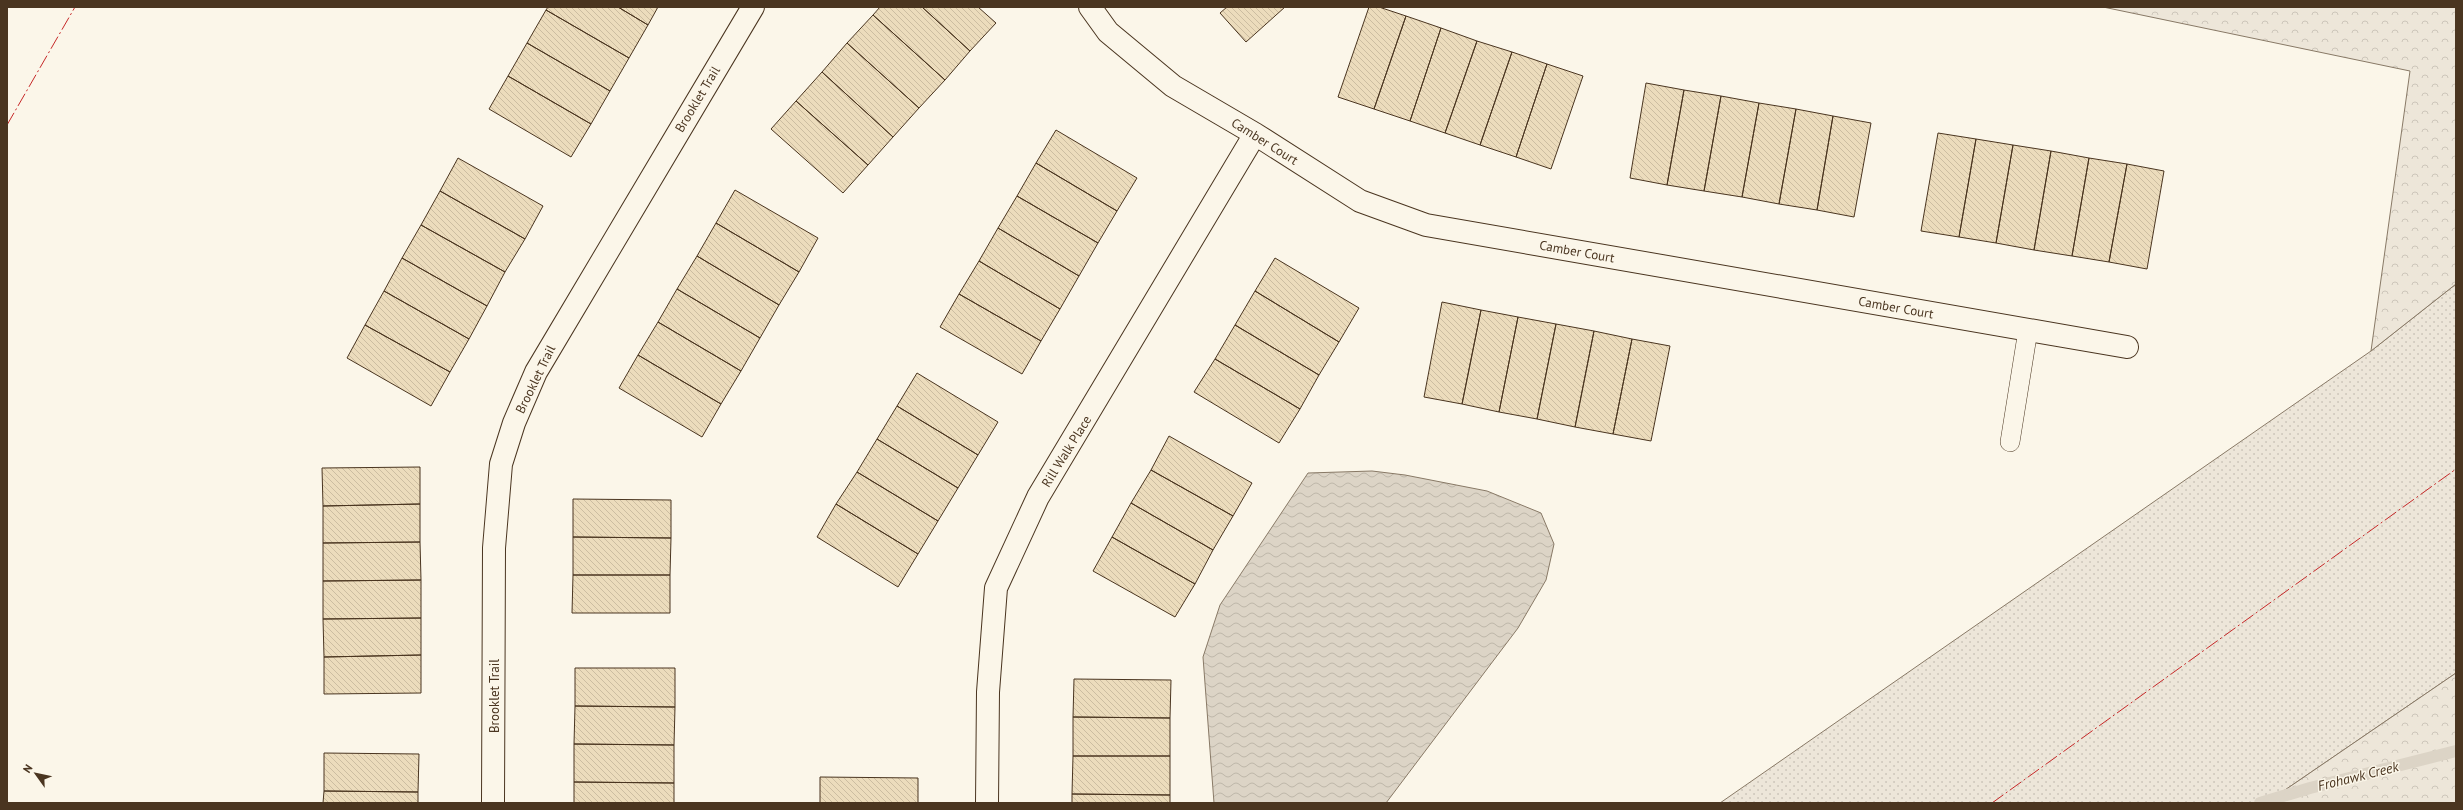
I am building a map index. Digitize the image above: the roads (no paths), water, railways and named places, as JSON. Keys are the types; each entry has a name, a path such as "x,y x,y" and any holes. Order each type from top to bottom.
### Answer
{"street":[{"name":"Brooklet Trail","path":"493,803 494,548 500,464 514,423 536,372 753,7"},
{"name":"Camber Court","path":"1090,7 1108,32 1173,86 1255,134 1360,201 1426,225 2127,347"},
{"name":"Rill Walk Place","path":"987,803 988,692 996,588 1038,497 1255,134"}],"lane":[{"path":"2010,442 2028,330"}],"water":[{"path":"1372,471 1405,475 1487,491 1541,513 1554,544 1546,580 1518,628 1386,803 1214,803 1203,657 1220,605 1308,473"}],"waterway":[{"name":"Frohawk Creek","path":"2260,803 2310,788 2456,751"}]}
